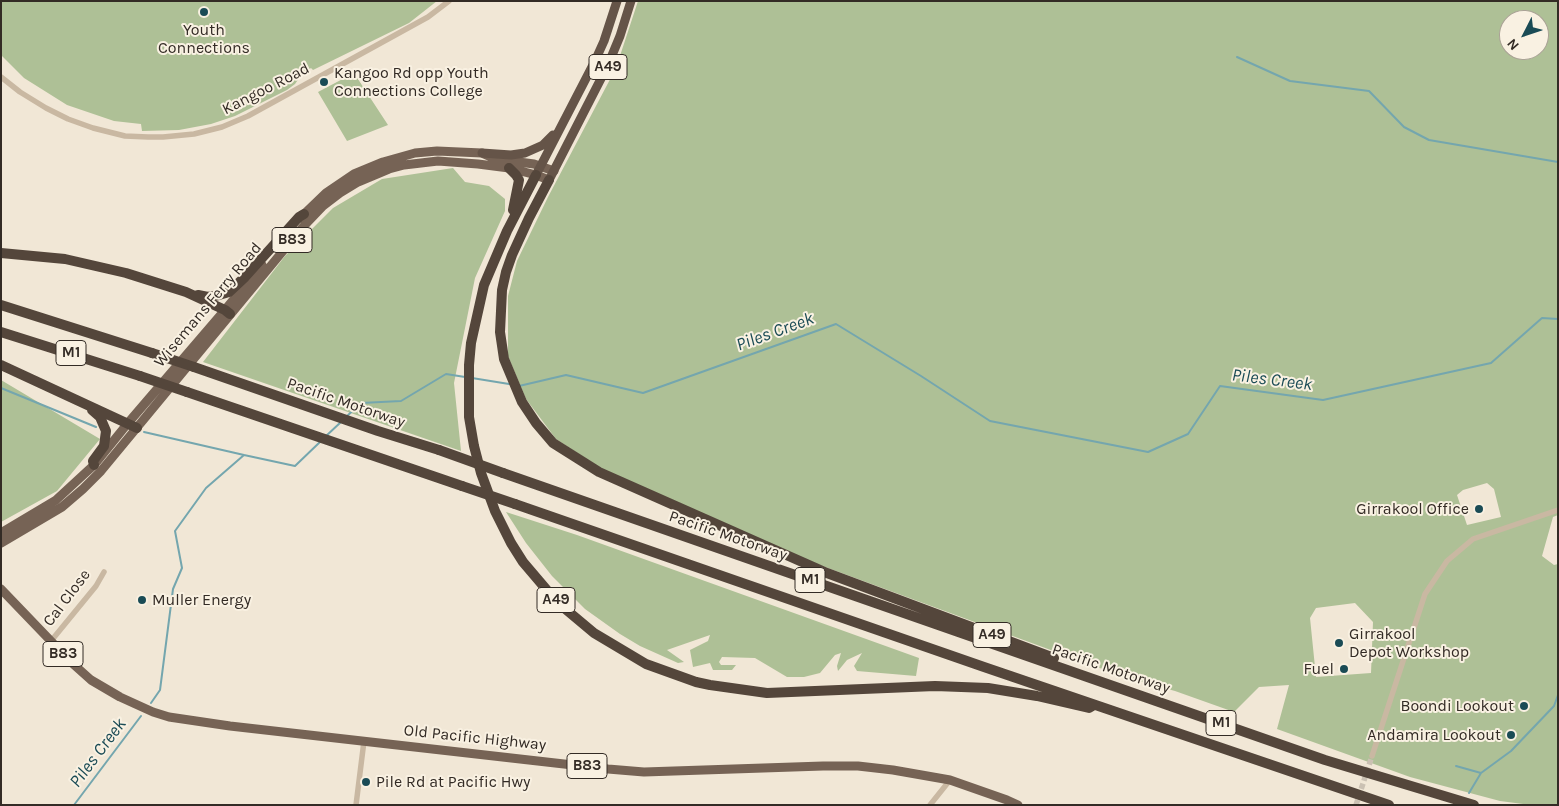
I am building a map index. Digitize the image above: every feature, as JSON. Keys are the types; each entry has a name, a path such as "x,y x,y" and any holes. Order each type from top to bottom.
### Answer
{"highway":[{"name":"A49","path":"618,1 595,61 507,231 484,285 472,343 468,387 469,416 474,446 481,473 495,511 523,562 570,614 594,633 646,664 696,682 750,691 777,692 935,686 988,688 1028,694 1089,708 1094,705"},
{"name":"A49","path":"631,1 619,41 608,66 529,218 506,272 502,290 500,318 504,359 522,402 536,423 553,443 598,472 827,573 1107,677 1118,687"},
{"path":"482,153 511,155 525,153 550,140 563,124"},
{"path":"507,231 519,180 509,168"},
{"path":"186,292 208,297 220,296 229,292 299,217 304,214"},
{"path":"1,253 65,259 126,273 186,292 228,312"},
{"name":"Pacific Motorway","path":"1,305 152,353 378,431 439,450 1324,760 1474,805"},
{"name":"M1","path":"1,332 16,335 290,426 1094,705 1389,805"},
{"path":"1,365 132,425"},
{"path":"74,399 74,402 95,412 104,424 106,432 105,442 93,461 94,465"}],"main road":[{"name":"Wisemans Ferry Road","path":"228,312 304,214 334,186 354,174 404,155 459,151 482,153 551,175"},
{"name":"Wisemans Ferry Road","path":"1,533 56,500 94,465 132,425 312,217 340,193 358,182 404,165 438,161 538,170"},
{"name":"Wisemans Ferry Road","path":"1,543 62,507 83,489 102,471 132,425"},
{"name":"Old Pacific Highway","path":"1,589 92,680 120,697 169,717 230,726 644,772 858,766 950,780 1018,805"}],"street":[{"name":"Kangoo Road","path":"1,77 20,92 46,108 68,119 93,128 125,136 163,137 188,135 222,127 248,116 428,17 449,1"},
{"path":"1372,756 1425,594 1447,561 1473,539 1558,510"},
{"name":"Cal Close","path":"51,641 96,586 104,572"},
{"path":"356,805 364,741"},
{"path":"930,805 950,780"}],"green space":[{"path":"1,1 437,1 409,23 313,70 311,68 302,74 295,84 287,90 235,116 211,124 179,130 142,131 141,124 114,121 67,105 24,78 1,55"},
{"path":"638,1 1558,1 1558,515 1553,517 1542,556 1554,565 1558,564 1558,805 1531,805 1500,801 1410,777 1277,729 1289,685 1259,687 1234,712 1175,691 1124,677 809,561 602,469 556,439 526,399 508,356 508,296 517,261 548,197 616,68","holes":["1487,483 1494,489 1501,517 1467,525 1457,495 1463,490","1355,603 1373,622 1371,673 1316,677 1310,618 1316,608"]},
{"path":"354,73 388,125 347,141 318,92"},
{"path":"453,168 465,182 489,186 505,199 505,211 475,278 454,383 461,451 203,362 285,256 333,208 382,179"},
{"path":"1,380 100,439 57,491 1,522"},
{"path":"506,512 577,535 919,658 916,676 857,671 854,666 862,653 847,660 838,671 837,666 841,653 835,655 820,673 804,677 787,677 755,658 722,657 719,662 721,665 736,665 732,670 713,670 710,663 693,667 690,650 708,641 710,635 667,650 684,662 678,663 640,646 585,609 552,576 526,543"}],"waterway":[{"path":"1237,57 1290,81 1369,91 1404,127 1429,140 1558,162"},
{"name":"Piles Creek","path":"519,386 566,375 643,393 836,324 990,421 1148,452 1188,434 1220,386 1323,400 1491,363 1542,318 1558,319"},
{"name":"Piles Creek","path":"346,417 361,403 401,401 446,374 465,377"},
{"name":"Piles Creek","path":"472,378 509,384"},
{"path":"1,388 96,427"},
{"name":"Piles Creek","path":"326,436 341,422"},
{"path":"144,432 244,455"},
{"name":"Piles Creek","path":"151,703 160,690 173,589 182,568 175,531 206,488 244,455 295,466 321,441"},
{"path":"1469,793 1481,773 1511,751 1554,706 1558,695"},
{"name":"Piles Creek","path":"74,805 141,716"},
{"path":"1456,766 1481,773"}],"tunnel":[{"path":"1356,805 1372,756"}],"place":[{"name":"Youth Connections","path":"204,12"},
{"name":"Kangoo Rd opp Youth Connections College","path":"324,82"},
{"name":"Girrakool Office","path":"1479,509"},
{"name":"Muller Energy","path":"142,600"},
{"name":"Girrakool Depot Workshop","path":"1339,643"},
{"name":"Fuel","path":"1344,669"},
{"name":"Boondi Lookout","path":"1524,706"},
{"name":"Andamira Lookout","path":"1511,735"},
{"name":"Pile Rd at Pacific Hwy","path":"366,782"}]}
